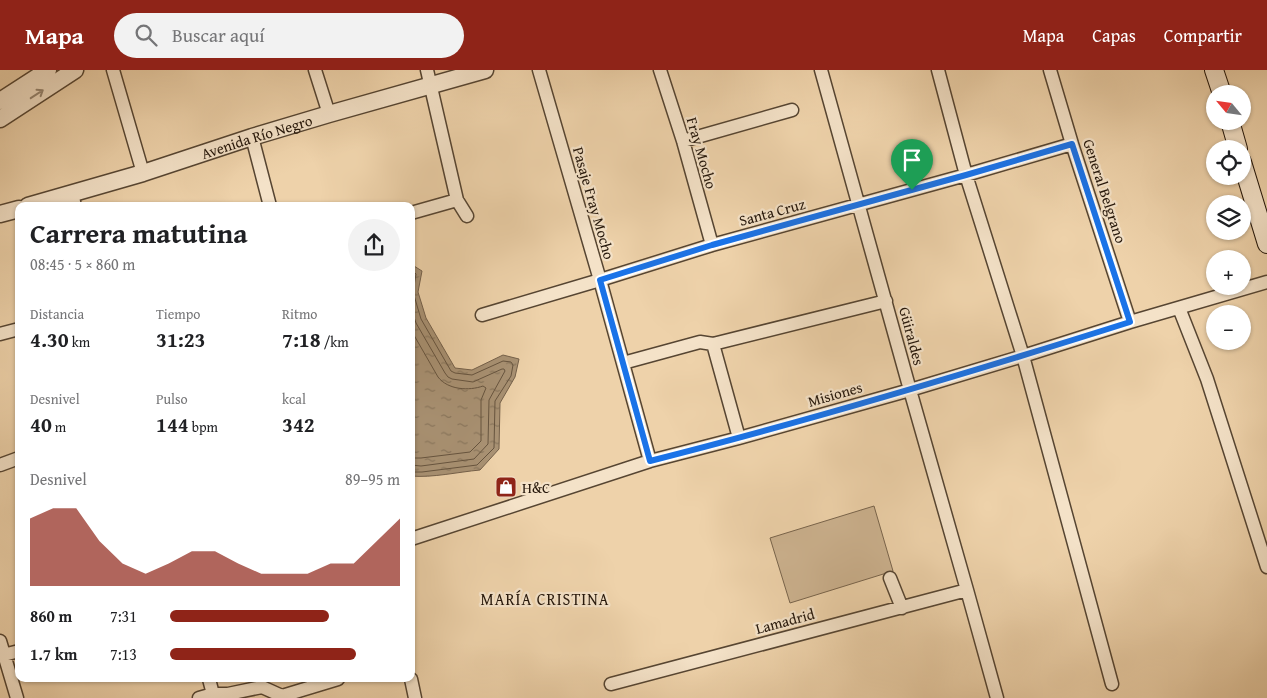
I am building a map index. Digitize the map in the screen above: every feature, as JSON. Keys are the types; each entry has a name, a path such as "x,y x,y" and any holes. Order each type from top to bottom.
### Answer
{"main road":[{"path":"1214,70 1219,85"},
{"path":"1249,185 1267,244"}],"street":[{"path":"0,101 48,70"},
{"path":"0,119 75,70"},
{"path":"113,70 143,173"},
{"path":"316,70 329,114"},
{"name":"Avenida Río Negro","path":"59,202 74,200 143,173 329,114 429,78 486,70"},
{"name":"Pasaje Fray Mocho","path":"539,70 650,461"},
{"name":"Fray Mocho","path":"660,70 683,142 712,245"},
{"name":"Güiraldes","path":"821,70 968,590 996,698"},
{"path":"938,70 966,175 1023,356 1112,684"},
{"name":"General Belgrano","path":"1050,70 1130,322"},
{"path":"429,78 457,200 467,216"},
{"path":"683,142 792,110"},
{"path":"252,138 269,202"},
{"name":"Santa Cruz","path":"482,315 712,245 1072,144"},
{"path":"415,213 457,200"},
{"path":"0,214 15,210"},
{"name":"Misiones","path":"415,538 650,461 740,438 910,390 1267,282"},
{"path":"623,363 700,342 713,344 886,301"},
{"path":"1180,308 1207,378 1267,567"},
{"path":"0,334 15,330"},
{"path":"713,344 740,438"},
{"path":"0,465 15,459"},
{"path":"890,578 902,608"},
{"name":"Lamadrid","path":"611,684 968,590"},
{"path":"0,641 2,655 17,698"},
{"path":"2,655 15,652"},
{"path":"210,682 214,696"},
{"path":"199,698 262,687 282,696 328,682"},
{"path":"412,682 415,698"}],"shaded area":[{"path":"874,506 893,571 790,603 770,538"}],"water":[{"path":"415,267 422,271 418,292 426,318 455,368 472,370 503,355 519,359 515,377 500,403 499,449 480,470 436,476 415,476"}],"place":[{"name":"H&C","path":"506,487"}],"district":[{"name":"MARÍA CRISTINA","path":"545,599"}],"route":[{"path":"1072,144 1130,322 910,390 740,438 650,461 600,280 712,245 912,190 1072,144"}]}
